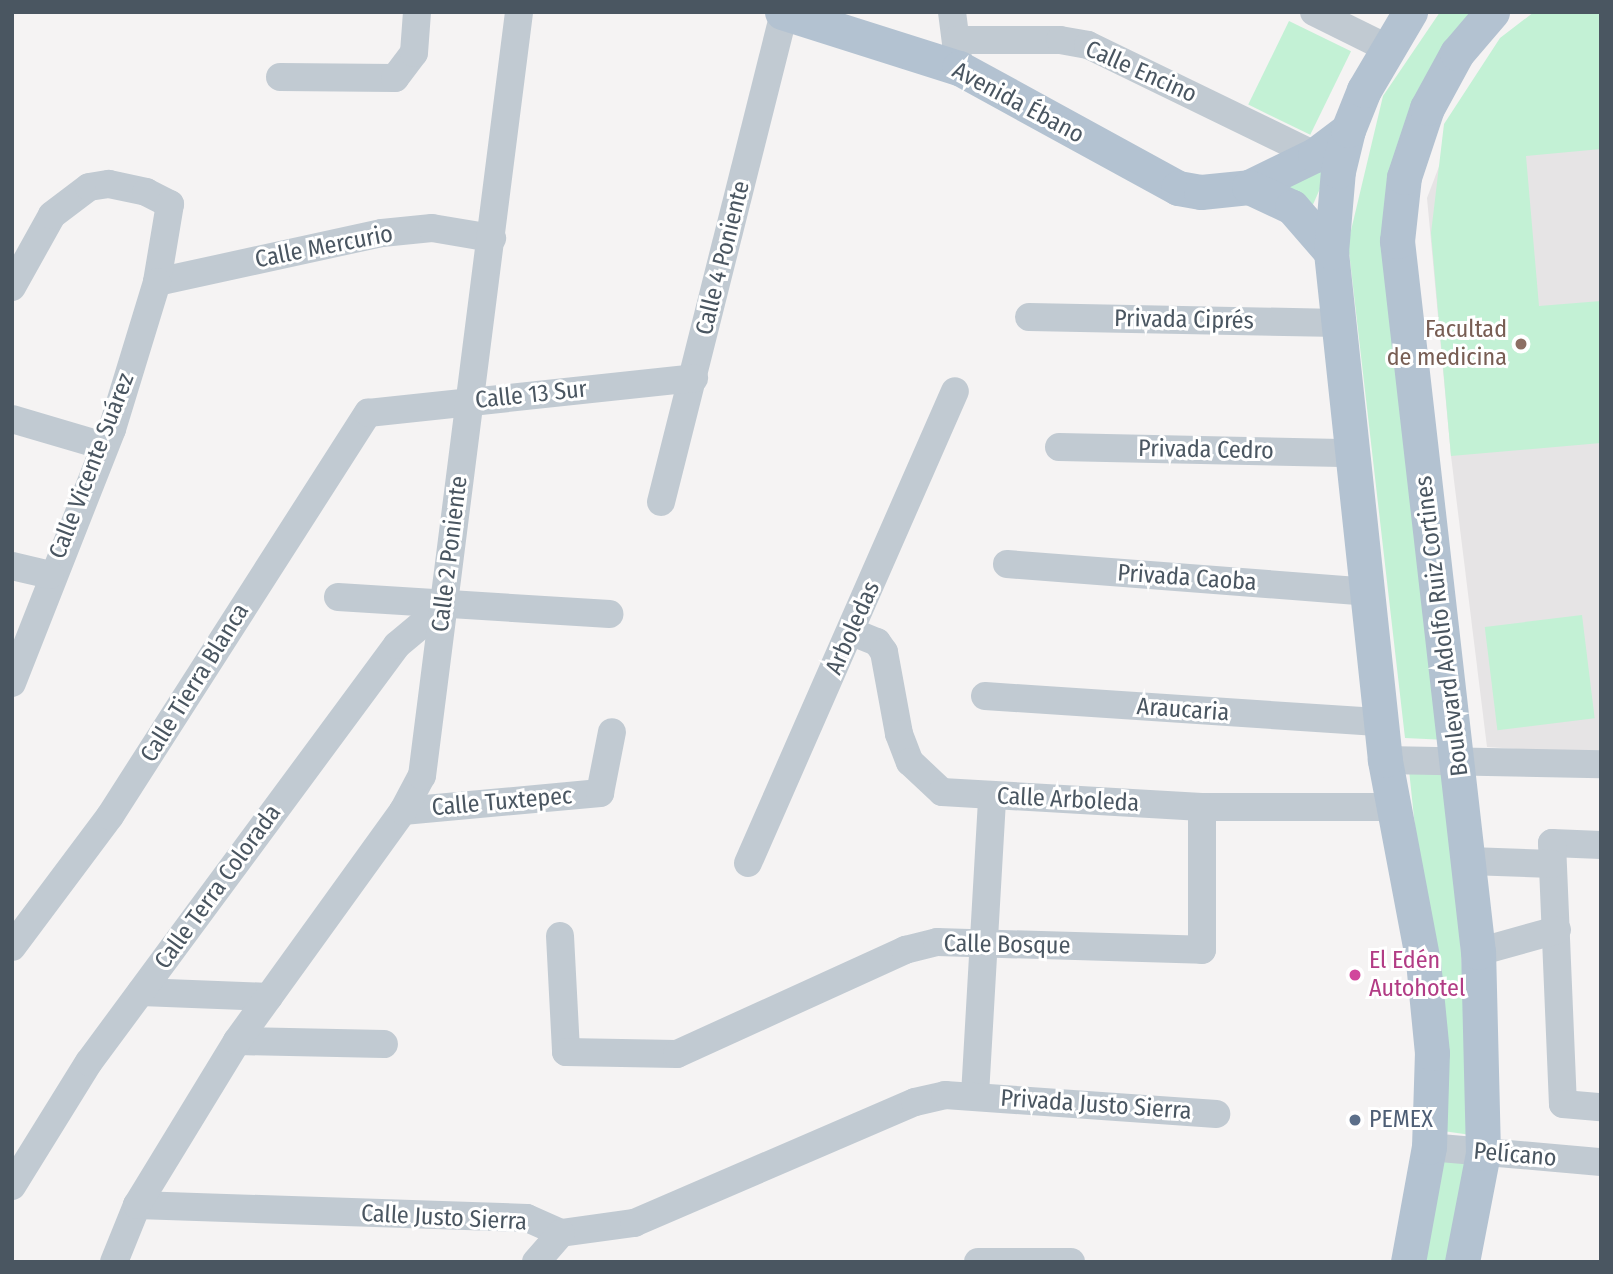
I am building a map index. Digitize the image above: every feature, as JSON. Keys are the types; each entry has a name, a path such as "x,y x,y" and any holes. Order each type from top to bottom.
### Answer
{"main road":[{"path":"1408,1262 1429,1147 1432,1053 1423,962 1385,760 1331,252 1338,171 1348,130 1387,48 1410,12"},
{"name":"Boulevard Adolfo Ruiz Cortines","path":"1462,1262 1483,1153 1478,951 1397,241 1404,177 1427,108 1457,53 1492,12"},
{"name":"Avenida Ébano","path":"798,15 957,54 1154,180 1201,192 1250,187 1315,155 1348,130"},
{"path":"1250,187 1292,207 1331,252"}],"street":[{"path":"279,77 395,78 414,53 417,12"},
{"name":"Calle 2 Poniente","path":"114,1262 137,1205 237,1041 403,811 426,761 468,401 492,238 519,12"},
{"path":"952,12 957,54"},
{"path":"1314,12 1387,48"},
{"name":"Calle 4 Poniente","path":"661,502 798,15"},
{"name":"Calle Encino","path":"957,54 1060,40 1088,45 1315,155"},
{"name":"Calle Vicente Suárez","path":"12,287 52,215 89,187 109,184 146,191 170,204 157,282 104,446 50,575 12,683"},
{"name":"Calle Mercurio","path":"157,282 382,233 432,228 492,238"},
{"name":"Privada Ciprés","path":"1029,317 1339,323"},
{"name":"Calle 13 Sur","path":"368,413 694,378"},
{"name":"Arboledas","path":"748,863 852,632 954,391"},
{"name":"Calle Tierra Blanca","path":"12,947 110,817 368,413"},
{"path":"12,419 104,446"},
{"name":"Privada Cedro","path":"1059,447 1353,453"},
{"name":"Privada Caoba","path":"1007,564 1367,592"},
{"path":"12,566 50,575"},
{"path":"338,597 445,606 609,614"},
{"name":"Calle Terra Colorada","path":"12,1186 89,1062 397,645 445,606"},
{"name":"Calle Arboleda","path":"852,632 877,642 884,652 898,734 925,781 942,792 1202,807 1392,807"},
{"name":"Araucaria","path":"985,696 1381,723"},
{"name":"Calle Tuxtepec","path":"403,811 600,793 612,732"},
{"path":"1385,760 1601,764"},
{"path":"975,1095 992,796"},
{"name":"Calle Bosque","path":"560,936 566,1052 677,1054 905,950 937,942 1202,950 1202,807"},
{"path":"1601,845 1552,843 1563,1104 1601,1107"},
{"path":"1469,861 1552,864"},
{"path":"1478,951 1557,930"},
{"path":"141,992 269,997"},
{"path":"237,1041 384,1044"},
{"name":"Privada Justo Sierra","path":"975,1095 1216,1114"},
{"name":"Calle Justo Sierra","path":"137,1205 527,1218 561,1233 634,1223 915,1102 975,1095"},
{"name":"Pelícano","path":"1429,1147 1601,1162"},
{"path":"536,1262 561,1233"},
{"path":"978,1262 1071,1262"}],"shaded area":[{"name":"Facultad de medicina","path":"1601,12 1601,754 1487,747 1451,456 1427,198 1464,101"}],"green space":[{"path":"1440,12 1480,12 1389,240 1447,740 1405,738 1348,243 1383,96"},
{"path":"1534,12 1601,12 1601,149 1526,156 1539,306 1601,301 1601,443 1451,456 1431,233 1444,124 1500,38"},
{"path":"1289,21 1351,51 1310,135 1248,105"},
{"path":"1338,148 1311,209 1274,184"},
{"path":"1582,615 1595,718 1497,730 1485,627"},
{"path":"1409,770 1451,771 1471,1135 1436,1130 1437,1036"},
{"path":"1437,1158 1477,1166 1450,1262 1417,1262"}],"place":[{"name":"Facultad de medicina","path":"1521,344"},
{"name":"El Edén Autohotel","path":"1355,975"},
{"name":"PEMEX","path":"1355,1120"}]}
